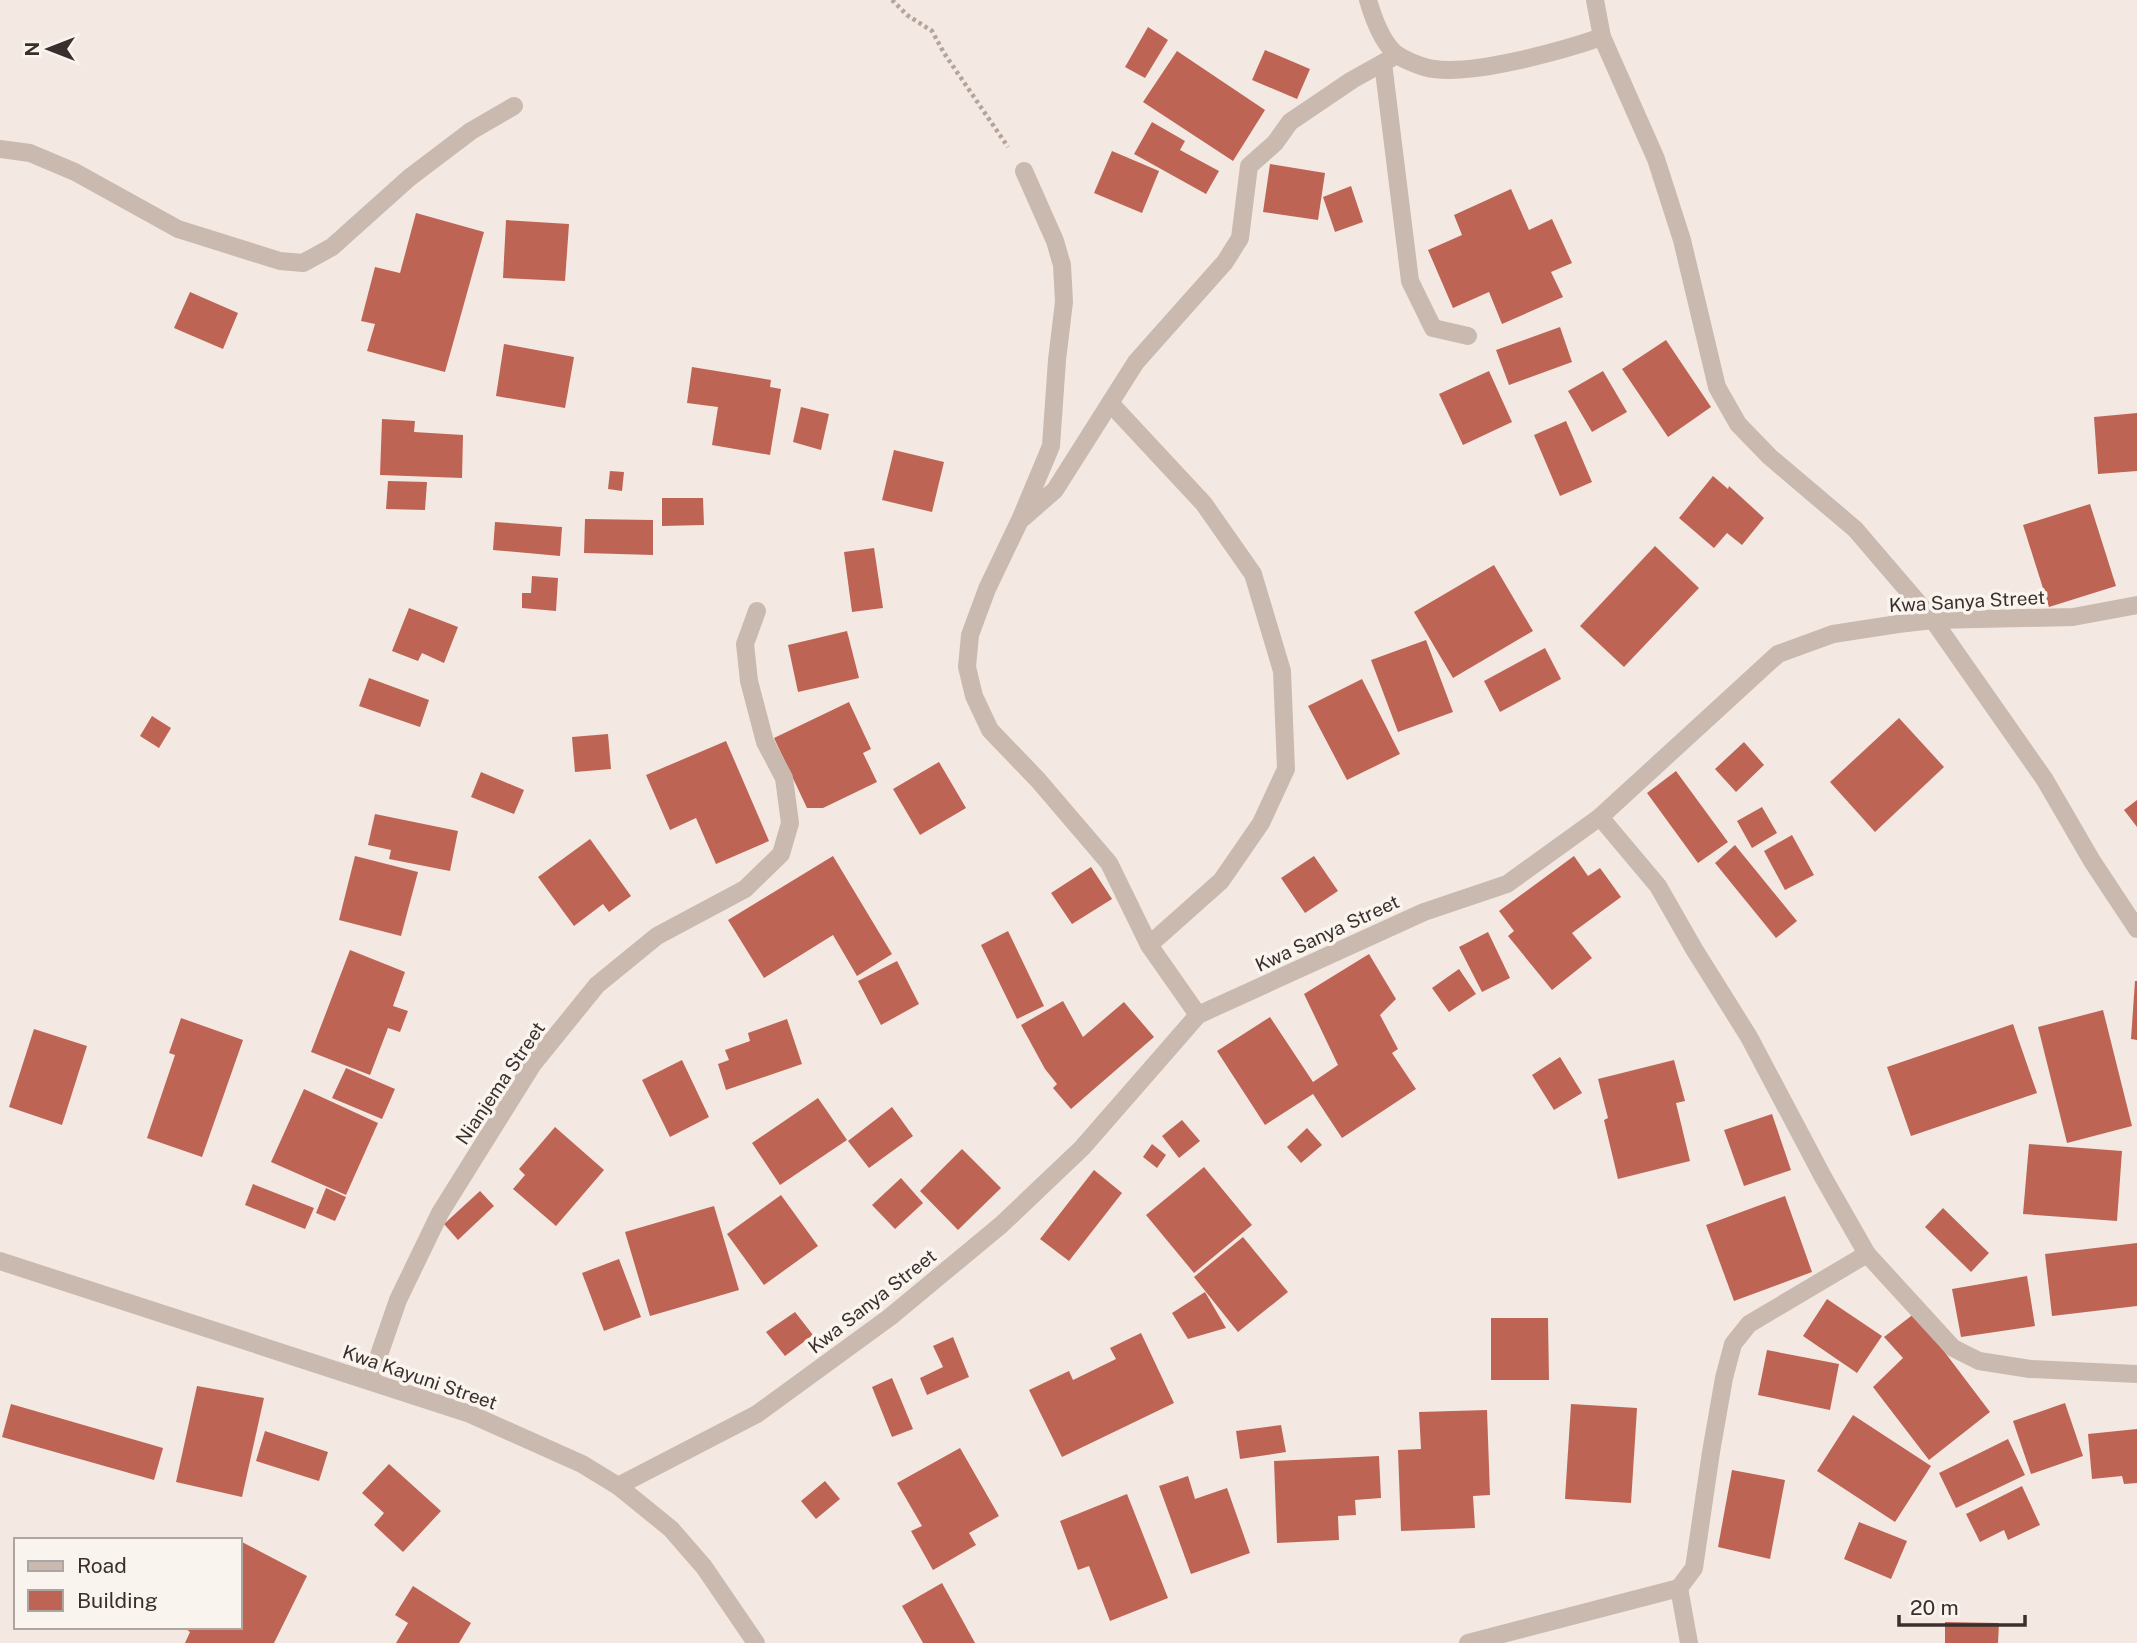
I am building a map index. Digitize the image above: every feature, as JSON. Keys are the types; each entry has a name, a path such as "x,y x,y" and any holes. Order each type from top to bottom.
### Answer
{"street":[{"path":"1368,0 1390,59 1410,281 1433,328 1468,336"},
{"path":"1595,0 1602,37 1656,159 1682,240 1717,387 1738,424 1770,457 1855,529 1933,620 2045,780 2092,861 2137,929"},
{"path":"1020,520 1055,490 1136,362 1225,262 1240,238 1249,166 1275,143 1290,122 1341,87 1390,59 1432,69 1460,69 1503,63 1602,37"},
{"path":"0,149 30,153 75,172 178,229 280,261 303,263 332,247 409,178 471,131 514,106"},
{"path":"1024,171 1055,241 1062,265 1064,302 1051,446 987,589 970,635 967,667 974,696 989,730 1038,780 1110,863 1149,945 1198,1015"},
{"path":"1110,403 1204,504 1253,575 1282,671 1286,769 1261,822 1221,881 1149,945"},
{"name":"Kwa Sanya Street","path":"618,1486 757,1414 890,1317 1001,1225 1082,1148 1198,1015 1424,912 1507,884 1600,817 1778,654 1833,634 1933,620 2073,617 2137,605"},
{"name":"Nianjema Street","path":"370,1381 398,1300 440,1213 533,1064 597,985 657,936 745,889 781,855 790,822 784,778 765,742 749,681 745,645 757,611"},
{"path":"1600,817 1658,886 1749,1037 1867,1254 1953,1348 1979,1361 2030,1369 2137,1374"},
{"path":"1468,1643 1679,1588 1694,1567 1713,1440 1733,1344 1749,1324 1867,1254"},
{"name":"Kwa Kayuni Street","path":"0,1261 470,1414 582,1464 618,1486 671,1529 704,1567 756,1643"},
{"path":"1679,1588 1689,1643"}],"path":[{"path":"892,0 907,15 932,31 1024,171"}],"building":[{"path":"1148,27 1168,40 1145,78 1125,67"},
{"path":"1265,50 1310,69 1297,99 1252,80"},
{"path":"1177,51 1265,110 1233,161 1143,102"},
{"path":"1152,122 1185,141 1180,150 1219,171 1206,194 1134,154"},
{"path":"1112,151 1159,171 1142,213 1094,193"},
{"path":"1270,164 1325,173 1318,220 1263,212"},
{"path":"1351,186 1363,222 1335,232 1323,197"},
{"path":"1511,189 1529,230 1552,219 1572,263 1551,272 1563,297 1502,324 1489,292 1453,308 1428,250 1462,235 1454,215"},
{"path":"416,213 484,232 445,372 367,351 375,324 361,321 375,267 400,273"},
{"path":"506,220 569,224 565,281 503,278"},
{"path":"190,292 238,313 223,349 174,328"},
{"path":"1560,327 1572,362 1509,385 1496,350"},
{"path":"1666,340 1711,407 1668,437 1622,369"},
{"path":"504,344 574,357 565,408 496,396"},
{"path":"692,367 771,380 770,387 781,389 770,455 712,445 718,407 687,403"},
{"path":"1489,371 1512,422 1463,445 1439,394"},
{"path":"1603,371 1627,412 1592,432 1568,391"},
{"path":"801,407 829,414 821,450 793,442"},
{"path":"2137,413 2137,471 2098,474 2094,417"},
{"path":"382,419 415,421 414,432 463,435 462,478 380,475"},
{"path":"1566,421 1592,482 1560,496 1534,435"},
{"path":"894,450 944,462 932,512 882,500"},
{"path":"610,471 624,472 622,491 608,489"},
{"path":"1713,476 1728,489 1729,486 1764,518 1742,545 1727,533 1714,548 1679,518"},
{"path":"388,481 427,482 425,510 386,509"},
{"path":"662,498 703,498 704,525 662,526"},
{"path":"2090,504 2116,586 2049,607 2023,525"},
{"path":"585,519 653,520 653,555 584,553"},
{"path":"495,522 562,527 560,556 493,550"},
{"path":"1655,546 1699,588 1624,667 1580,626"},
{"path":"874,548 883,608 852,612 844,552"},
{"path":"1494,565 1533,631 1453,678 1414,612"},
{"path":"532,576 558,578 556,611 522,608 522,593 531,593"},
{"path":"409,608 458,627 444,663 422,653 418,661 392,651"},
{"path":"847,631 859,678 798,692 788,645"},
{"path":"1426,640 1453,712 1398,732 1371,660"},
{"path":"1545,648 1561,679 1500,712 1484,681"},
{"path":"369,678 429,700 420,727 359,706"},
{"path":"1362,679 1400,754 1347,780 1308,706"},
{"path":"849,702 871,749 863,753 877,782 823,808 807,808 774,738"},
{"path":"152,716 171,728 159,748 140,736"},
{"path":"1899,718 1944,767 1875,832 1830,782"},
{"path":"608,734 611,769 575,772 572,737"},
{"path":"726,741 769,841 716,864 696,818 670,830 646,775"},
{"path":"1744,742 1764,765 1736,792 1715,769"},
{"path":"939,762 966,808 920,835 893,789"},
{"path":"1676,771 1728,842 1698,863 1647,793"},
{"path":"481,772 524,790 514,814 471,797"},
{"path":"2137,800 2137,827 2124,810"},
{"path":"1762,807 1777,833 1752,848 1737,821"},
{"path":"375,814 458,831 450,871 389,859 391,850 368,845"},
{"path":"1792,835 1814,875 1785,890 1764,851"},
{"path":"590,839 631,896 609,912 603,904 574,926 538,877"},
{"path":"1735,845 1797,921 1776,938 1715,863"},
{"path":"355,856 418,872 401,936 339,920"},
{"path":"833,856 892,954 857,976 833,935 764,978 728,920"},
{"path":"1314,856 1338,891 1305,913 1281,878"},
{"path":"1574,856 1588,876 1600,868 1621,897 1572,933 1592,958 1552,990 1508,936 1514,931 1499,911"},
{"path":"1091,867 1112,899 1072,924 1051,893"},
{"path":"1008,931 1044,1006 1017,1019 981,945"},
{"path":"1488,932 1510,978 1482,992 1459,947"},
{"path":"350,950 405,972 393,1006 408,1011 400,1032 388,1028 370,1075 311,1052"},
{"path":"1369,954 1396,999 1380,1015 1398,1049 1392,1053 1416,1089 1342,1138 1313,1094 1265,1125 1217,1051 1270,1017 1313,1082 1338,1065 1304,994"},
{"path":"897,961 919,1004 881,1025 858,981"},
{"path":"1459,969 1476,994 1449,1012 1432,988"},
{"path":"2137,981 2137,1040 2131,1039"},
{"path":"1063,1001 1083,1037 1124,1002 1154,1037 1071,1109 1053,1088 1057,1084 1045,1069 1021,1025"},
{"path":"2103,1010 2132,1126 2067,1143 2038,1027"},
{"path":"181,1018 243,1040 202,1157 147,1138 175,1055 169,1053"},
{"path":"787,1019 802,1064 726,1090 718,1064 729,1060 725,1050 750,1041 748,1033"},
{"path":"2013,1024 2037,1093 1911,1136 1887,1067"},
{"path":"34,1029 87,1046 62,1125 9,1107"},
{"path":"1560,1057 1582,1093 1554,1110 1532,1075"},
{"path":"682,1060 709,1117 670,1137 642,1080"},
{"path":"1674,1060 1685,1101 1676,1103 1690,1161 1618,1179 1604,1120 1608,1118 1598,1079"},
{"path":"346,1068 395,1089 382,1119 332,1098"},
{"path":"304,1089 378,1123 346,1195 271,1162"},
{"path":"818,1098 847,1140 780,1185 752,1143"},
{"path":"892,1107 913,1136 869,1168 848,1141"},
{"path":"1772,1114 1791,1170 1744,1186 1724,1130"},
{"path":"1182,1120 1200,1141 1179,1158 1162,1136"},
{"path":"555,1127 604,1170 556,1226 513,1189 525,1175 519,1169"},
{"path":"1307,1128 1322,1145 1301,1163 1287,1147"},
{"path":"1152,1144 1166,1155 1157,1168 1143,1157"},
{"path":"2029,1144 2122,1151 2117,1221 2023,1214"},
{"path":"962,1149 1001,1188 958,1230 920,1191"},
{"path":"1204,1167 1252,1225 1194,1273 1146,1215"},
{"path":"1094,1170 1122,1193 1069,1261 1040,1239"},
{"path":"901,1178 923,1203 895,1229 872,1205"},
{"path":"253,1184 314,1208 305,1229 245,1205"},
{"path":"326,1188 346,1197 335,1221 316,1213"},
{"path":"480,1191 494,1206 458,1240 444,1224"},
{"path":"781,1195 818,1246 764,1285 727,1234"},
{"path":"1785,1196 1812,1272 1734,1301 1706,1225"},
{"path":"714,1206 739,1290 650,1316 625,1232"},
{"path":"1943,1208 1989,1253 1971,1272 1925,1227"},
{"path":"1243,1237 1288,1292 1238,1332 1194,1277"},
{"path":"2137,1243 2137,1306 2052,1316 2045,1254"},
{"path":"619,1259 641,1317 604,1331 582,1273"},
{"path":"2027,1276 2035,1326 1961,1337 1952,1289"},
{"path":"1205,1292 1226,1328 1188,1339 1172,1313"},
{"path":"1827,1299 1882,1336 1857,1373 1803,1336"},
{"path":"795,1312 813,1335 785,1356 766,1332"},
{"path":"1915,1313 1990,1412 1929,1460 1873,1387 1903,1358 1884,1337"},
{"path":"1491,1318 1548,1318 1549,1380 1491,1380"},
{"path":"1141,1333 1174,1403 1062,1457 1029,1390 1069,1371 1073,1380 1116,1359 1110,1348"},
{"path":"953,1337 969,1377 927,1395 920,1378 943,1367 933,1346"},
{"path":"1767,1350 1839,1364 1830,1410 1758,1395"},
{"path":"892,1378 913,1429 892,1437 872,1387"},
{"path":"197,1386 264,1398 242,1497 176,1482"},
{"path":"2065,1403 2083,1456 2031,1474 2013,1421"},
{"path":"11,1404 163,1448 154,1480 2,1437"},
{"path":"1571,1404 1637,1408 1631,1503 1565,1499"},
{"path":"1487,1410 1490,1495 1473,1496 1475,1528 1401,1531 1398,1450 1421,1449 1419,1412"},
{"path":"1853,1415 1931,1466 1895,1522 1817,1471"},
{"path":"1281,1425 1286,1452 1240,1459 1236,1431"},
{"path":"2137,1429 2137,1483 2124,1484 2122,1476 2092,1479 2088,1434"},
{"path":"265,1431 328,1452 319,1481 256,1461"},
{"path":"2008,1439 2025,1475 1956,1508 1939,1473"},
{"path":"960,1448 999,1516 969,1533 976,1545 933,1570 911,1531 922,1526 897,1483"},
{"path":"1379,1456 1381,1498 1355,1500 1356,1515 1338,1516 1339,1540 1277,1543 1274,1461"},
{"path":"389,1464 441,1511 403,1552 374,1525 384,1513 362,1493"},
{"path":"1732,1470 1785,1480 1770,1559 1718,1547"},
{"path":"1188,1476 1195,1499 1227,1488 1250,1553 1191,1574 1159,1486"},
{"path":"825,1481 840,1499 816,1519 801,1501"},
{"path":"2022,1486 2040,1525 2008,1540 2004,1530 1980,1542 1966,1514"},
{"path":"1127,1494 1168,1598 1110,1621 1089,1566 1078,1570 1060,1521"},
{"path":"1859,1522 1907,1541 1891,1579 1844,1559"},
{"path":"242,1542 307,1576 274,1643 185,1643 190,1632 186,1629 242,1629"},
{"path":"942,1583 975,1643 923,1643 902,1606"},
{"path":"413,1586 471,1623 459,1643 396,1643 408,1623 395,1615"},
{"path":"1945,1622 1999,1623 1998,1643 1945,1643"}]}
